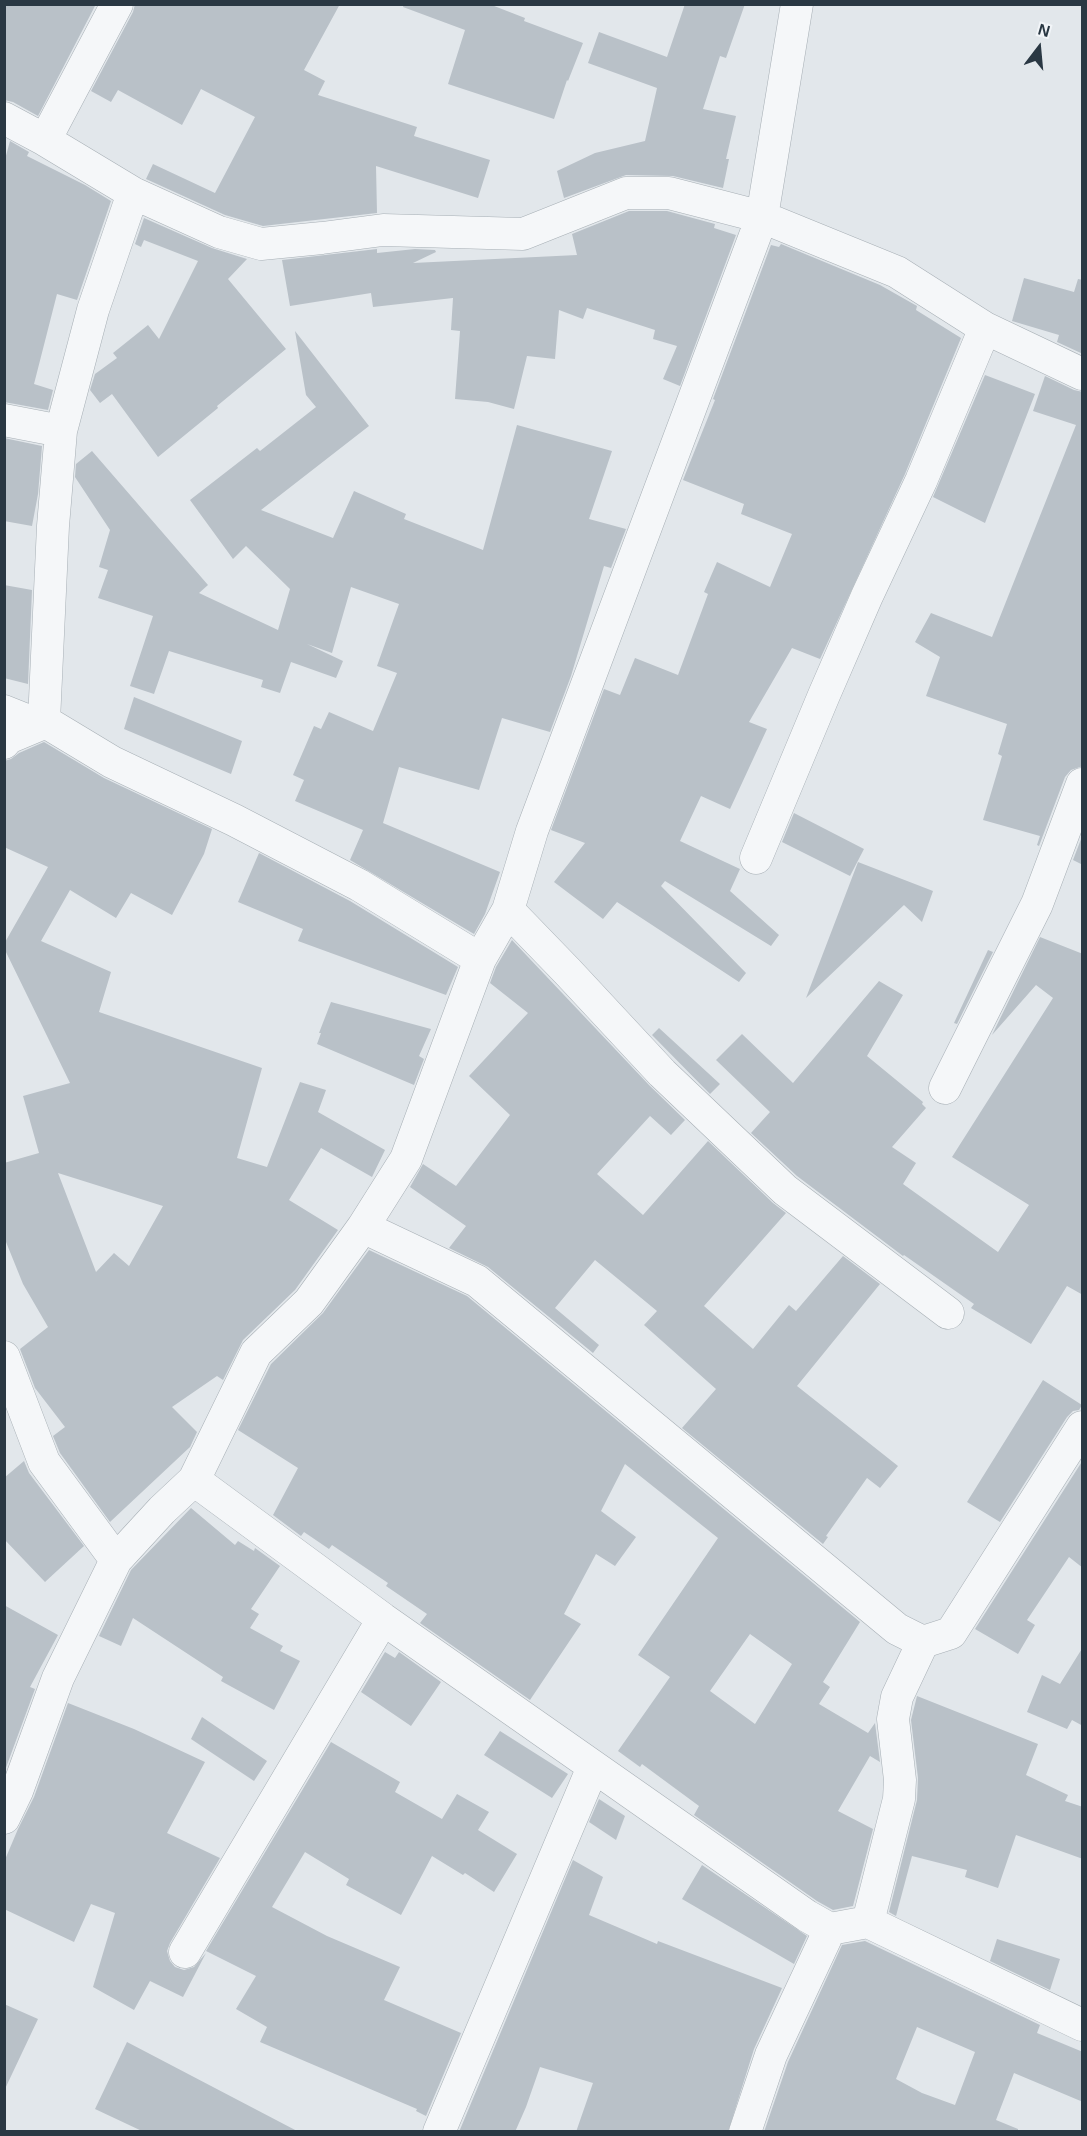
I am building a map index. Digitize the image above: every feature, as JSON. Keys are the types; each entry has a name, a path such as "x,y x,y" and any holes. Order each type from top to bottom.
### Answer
{"street":[{"path":"45,140 117,4"},
{"path":"9,1799 58,1678 116,1560 162,1510 194,1480 256,1353 309,1302 363,1227 406,1159 480,959 508,910 532,831 762,217 797,4"},
{"path":"4,118 133,193 219,232 261,244 383,230 523,234 626,193 669,193 762,217 897,272 985,328 1083,374"},
{"path":"42,723 53,526 61,431 93,310 133,193"},
{"path":"756,858 863,606 921,481 985,328"},
{"path":"4,420 61,431"},
{"path":"4,711 42,723 112,762 234,820 358,885 480,959"},
{"path":"4,743 8,738 42,723"},
{"path":"945,1088 1037,904 1083,784"},
{"path":"508,910 662,1073 784,1190 948,1314"},
{"path":"363,1227 477,1281 897,1629 923,1642 951,1633 1083,1427"},
{"path":"4,1357 44,1462 116,1560"},
{"path":"194,1480 384,1619 807,1917 830,1929 868,1922 1083,2025"},
{"path":"185,1952 384,1619"},
{"path":"868,1922 899,1799 900,1780 893,1719 897,1697 923,1642"},
{"path":"439,2132 593,1767"},
{"path":"745,2132 771,2055 830,1929"}],"building":[{"path":"4,4 96,4 38,116 13,102 4,100"},
{"path":"135,4 340,4 304,70 325,81 318,95 417,127 414,136 490,160 478,198 376,166 377,213 263,226 225,215 146,179 153,164 215,193 255,117 201,89 182,125 118,90 111,102 91,91 133,12"},
{"path":"404,4 489,4 525,18 524,21 583,43 554,119 448,84 465,30 403,7"},
{"path":"685,4 745,4 726,58 720,56 703,109 736,116 726,159 729,159 723,188 673,176 626,175 564,198 557,171 595,153 645,141 657,88 588,63 599,32 667,57"},
{"path":"10,141 29,152 27,156 85,185 111,201 77,300 57,294 34,384 53,390 48,410 4,402 4,163"},
{"path":"629,211 667,211 715,224 714,228 736,235 680,386 663,379 677,346 653,339 655,330 587,308 583,319 559,310 555,359 527,356 514,409 488,402 455,399 460,331 451,330 453,298 373,307 371,293 290,306 282,260 377,249 377,253 415,249 435,250 436,252 413,263 577,255 572,234"},
{"path":"144,218 212,248 247,259 228,279 286,349 158,457 112,394 100,403 90,390 95,374 117,358 113,353 148,325 159,339 198,261 144,240 141,247 135,244"},
{"path":"781,244 880,285 917,306 916,310 961,338 905,474 820,659 792,648 749,722 767,729 730,809 701,796 680,841 740,869 730,891 779,935 771,946 665,881 661,886 746,973 739,982 617,902 603,919 554,882 585,843 551,830 604,689 620,695 635,658 678,675 708,594 704,592 717,562 770,587 792,534 741,514 744,504 683,480 715,400 713,399 771,245 779,247"},
{"path":"1024,278 1074,292 1078,279 1083,280 1083,354 1057,342 1059,335 1012,321"},
{"path":"295,331 369,426 261,510 333,538 354,491 406,514 404,519 483,550 517,425 612,451 589,519 626,529 611,568 604,566 571,676 550,732 502,718 479,790 399,767 383,823 500,872 485,914 474,934 350,860 363,830 295,801 304,780 293,775 314,726 321,729 329,712 373,731 397,673 377,666 399,604 351,587 332,653 307,644 343,661 336,678 291,662 280,693 261,687 263,680 169,651 154,694 130,686 153,616 98,598 108,570 99,567 110,530 75,477 76,464 92,451 208,585 199,593 278,630 290,589 246,546 233,559 190,500 257,448 260,451 316,407 306,395"},
{"path":"985,375 1035,394 985,523 933,497"},
{"path":"1045,376 1083,392 1083,766 1071,770 1065,777 1039,846 1037,845 1040,836 983,820 1002,756 998,754 1007,724 926,696 940,657 915,642 931,613 992,637 1076,425 1033,411"},
{"path":"4,438 42,446 38,494 32,526 4,521"},
{"path":"4,585 32,590 28,684 4,678"},
{"path":"134,697 242,741 231,774 124,729"},
{"path":"44,742 104,778 212,829 204,854 172,915 131,893 116,918 70,890 41,941 111,972 99,1012 262,1068 237,1158 267,1167 300,1082 326,1090 318,1112 385,1150 372,1177 321,1148 289,1200 338,1230 295,1290 243,1340 223,1380 217,1376 172,1407 197,1432 190,1447 110,1522 60,1453 53,1436 65,1427 35,1388 20,1349 48,1327 23,1284 4,1237 4,1163 39,1153 23,1096 70,1083 4,948 4,944 48,867 4,847 4,761","holes":["58,1173 163,1206 129,1266 114,1253 96,1272"]},
{"path":"794,813 864,849 850,876 782,842"},
{"path":"1083,834 1083,865 1073,860"},
{"path":"259,853 350,901 458,967 446,995 298,941 303,929 238,902"},
{"path":"858,862 933,891 922,922 904,905 806,998"},
{"path":"1040,937 1083,954 1083,1295 1067,1286 1031,1344 971,1308 974,1304 903,1256 797,1176 751,1133 770,1112 716,1060 742,1034 793,1083 879,981 903,995 867,1056 923,1102 926,1108 892,1147 916,1163 903,1184 998,1252 1029,1205 952,1157 1053,998 1036,985 992,1035"},
{"path":"512,940 685,1120 671,1135 650,1116 597,1174 643,1215 708,1141 786,1213 704,1306 753,1349 789,1305 796,1311 843,1256 880,1284 797,1386 898,1466 880,1488 867,1478 826,1536 828,1537 823,1544 682,1428 716,1389 644,1325 657,1311 595,1260 555,1308 599,1345 593,1353 488,1267 449,1248 466,1226 410,1187 423,1164 456,1186 510,1115 469,1076 528,1013 490,983 496,967"},
{"path":"988,950 993,952 957,1024 954,1023"},
{"path":"331,1002 431,1029 419,1056 424,1059 414,1085 317,1044"},
{"path":"659,1028 720,1084 710,1094 652,1035"},
{"path":"369,1250 467,1296 860,1622 823,1682 830,1687 819,1704 868,1733 875,1723 880,1762 870,1756 838,1811 873,1829 853,1906 833,1910 817,1901 694,1815 699,1806 642,1764 640,1767 618,1751 670,1677 638,1655 718,1538 625,1464 601,1511 636,1537 615,1566 596,1554 564,1614 581,1624 530,1700 420,1623 427,1614 386,1586 388,1583 332,1545 329,1549 304,1532 301,1536 273,1515 298,1468 238,1430 271,1364 323,1313","holes":["750,1634 792,1664 755,1724 710,1691"]},
{"path":"1043,1380 1082,1405 1079,1410 1073,1411 1067,1417 1000,1522 967,1502"},
{"path":"1083,1460 1083,1568 1069,1557 1027,1620 1035,1625 1018,1654 975,1629"},
{"path":"24,1461 29,1473 84,1546 45,1582 4,1539 4,1478"},
{"path":"191,1508 235,1545 238,1541 254,1551 255,1548 280,1566 251,1609 259,1614 250,1628 283,1646 280,1651 300,1661 274,1710 221,1681 223,1677 133,1618 121,1646 99,1636 131,1570"},
{"path":"4,1605 58,1635 30,1687 35,1689 4,1773"},
{"path":"1083,1647 1083,1726 1072,1720 1067,1729 1027,1712 1042,1675 1060,1684"},
{"path":"385,1652 395,1658 399,1652 441,1682 411,1726 361,1692"},
{"path":"917,1696 1038,1744 1026,1775 1068,1795 1065,1801 1083,1807 1083,1859 1016,1835 998,1888 965,1877 967,1870 912,1856 896,1916 889,1912 917,1800 918,1778 911,1720"},
{"path":"68,1703 134,1729 205,1762 167,1833 220,1858 167,1951 175,1967 184,1970 194,1967 206,1953 183,1997 150,1981 134,2010 93,1987 115,1913 91,1904 74,1942 4,1909 4,1862 34,1797"},
{"path":"202,1717 267,1761 254,1781 191,1739"},
{"path":"500,1731 568,1774 552,1798 484,1755"},
{"path":"331,1742 400,1782 395,1792 442,1819 457,1794 489,1812 478,1830 517,1854 494,1892 465,1873 463,1875 432,1856 401,1915 346,1885 349,1879 305,1852 272,1907 327,1936 400,1967 384,2000 461,2033 426,2116 416,2111 417,2109 260,2042 267,2027 236,2009 256,1976 206,1951"},
{"path":"599,1799 625,1816 616,1840 589,1822"},
{"path":"573,1860 603,1877 589,1915 657,1944 658,1941 782,1988 754,2049 728,2132 576,2132 593,2083 540,2067 515,2132 459,2132"},
{"path":"702,1865 807,1936 794,1964 682,1899"},
{"path":"997,1939 1060,1959 1050,1990 990,1961"},
{"path":"865,1941 1040,2025 1037,2033 1083,2052 1083,2102 1014,2073 996,2120 1018,2129 1018,2132 764,2132 788,2062 842,1945","holes":["917,2027 975,2052 955,2105 922,2093 896,2079"]},
{"path":"4,2004 38,2019 4,2091"},
{"path":"127,2042 299,2132 144,2132 95,2109"}]}
